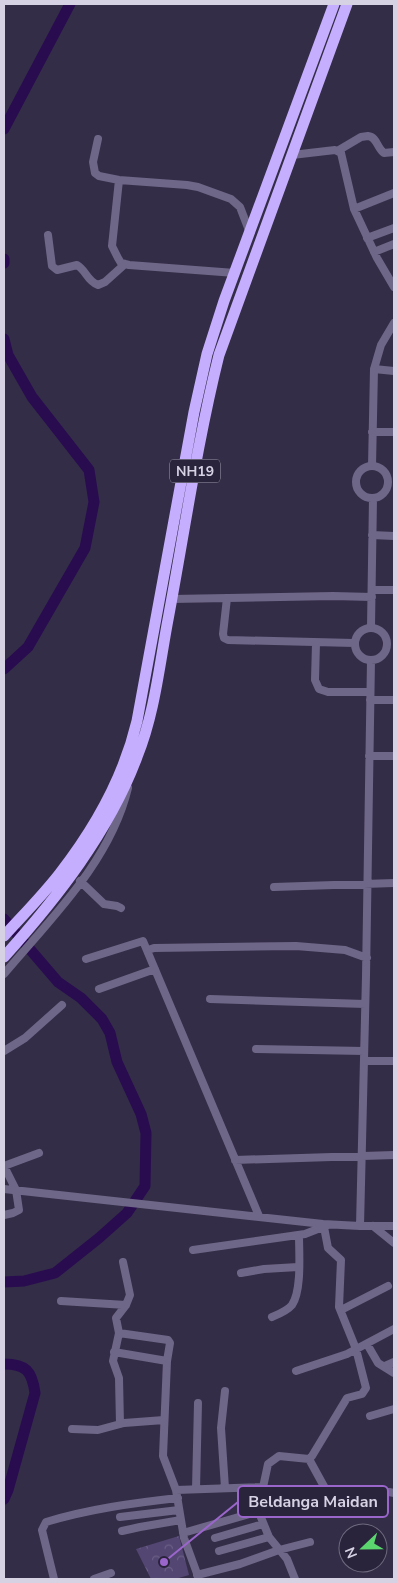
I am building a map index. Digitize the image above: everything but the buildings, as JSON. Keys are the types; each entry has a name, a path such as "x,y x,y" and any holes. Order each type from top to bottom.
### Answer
{"highway":[{"name":"NH19","path":"4,936 54,881 76,851 94,822 128,755 137,721 200,382 217,322 334,4"},
{"name":"NH19","path":"10,955 31,925 59,891 91,845 108,817 133,767 143,741 172,599 207,403 219,354 347,4"}],"street":[{"path":"292,155 338,150 361,137 368,136 375,139 384,153 394,152"},
{"path":"98,139 92,162 95,173 104,178 198,187 231,199 240,207 250,233"},
{"path":"338,150 343,157 354,209 374,252 394,287"},
{"path":"119,180 112,246 118,258 125,264 235,273"},
{"path":"354,209 394,193"},
{"path":"367,238 394,228"},
{"path":"48,235 52,266 57,270 80,266 88,278 98,285 125,264"},
{"path":"374,252 394,244"},
{"path":"384,270 394,270"},
{"path":"372,466 374,369 381,345 394,323"},
{"path":"374,369 394,371"},
{"path":"372,432 394,432"},
{"path":"372,466 384,471 391,481 381,495 373,498 361,493 356,484 361,470 372,466"},
{"path":"371,627 373,498"},
{"path":"372,535 394,536"},
{"path":"172,599 333,596 394,590"},
{"path":"227,598 223,634 224,638 228,640 354,643"},
{"path":"371,627 380,630 391,644 380,657 371,660 361,657 354,643 361,630 371,627"},
{"path":"316,643 315,680 319,689 328,692 394,700"},
{"path":"360,1226 367,958 371,660"},
{"path":"369,756 394,756"},
{"path":"4,974 10,955 36,937 68,900 102,850 124,805 133,767"},
{"path":"80,881 104,904 121,908"},
{"path":"274,886 394,883"},
{"path":"86,959 143,941 259,1216"},
{"path":"148,950 154,948 296,946 345,950 367,958"},
{"path":"99,988 155,969"},
{"path":"210,999 366,1004"},
{"path":"4,1051 25,1038 62,1005"},
{"path":"256,1049 364,1051"},
{"path":"364,1061 394,1061"},
{"path":"4,1215 14,1214 19,1210 16,1190 4,1166 39,1153"},
{"path":"235,1160 394,1155"},
{"path":"4,1189 327,1225 394,1226"},
{"path":"193,1250 311,1233 327,1225"},
{"path":"309,1459 346,1398 365,1392 366,1384 356,1349 340,1310 341,1260 328,1248 327,1225"},
{"path":"373,1226 394,1243"},
{"path":"272,1317 287,1309 294,1300 298,1268 299,1235"},
{"path":"120,1424 120,1382 113,1364 119,1333 116,1318 126,1305 130,1295 123,1262"},
{"path":"241,1273 264,1269 298,1268"},
{"path":"340,1310 388,1286"},
{"path":"60,1301 126,1305"},
{"path":"296,1371 356,1349 394,1329"},
{"path":"119,1333 168,1340 170,1345 166,1361 163,1456 176,1490 183,1533 198,1577 278,1550 310,1542"},
{"path":"367,1344 375,1359 394,1373"},
{"path":"114,1352 166,1361"},
{"path":"384,1366 394,1362"},
{"path":"225,1391 221,1428 225,1488"},
{"path":"196,1489 198,1403"},
{"path":"370,1416 394,1409"},
{"path":"72,1429 98,1430 133,1421 164,1420"},
{"path":"296,1579 286,1558 268,1537 260,1511 268,1464 275,1457 309,1459"},
{"path":"309,1459 326,1490 358,1496"},
{"path":"176,1490 263,1487"},
{"path":"54,1579 42,1530 46,1522 69,1515 130,1503 178,1498"},
{"path":"120,1517 180,1510"},
{"path":"183,1533 260,1511"},
{"path":"122,1531 181,1520"},
{"path":"215,1538 263,1524"},
{"path":"219,1551 268,1537"},
{"path":"94,1579 111,1573"}],"green space":[{"path":"179,1536 189,1575 175,1579 151,1579 136,1549"}],"waterway":[{"path":"4,129 70,4"},
{"path":"4,339 8,355 32,397 89,470 94,502 85,548 28,647 4,669"},
{"path":"4,919 58,982 81,998 102,1019 110,1033 117,1062 141,1114 146,1133 145,1186 127,1213 55,1273 24,1281 4,1282"},
{"path":"4,1364 18,1365 27,1370 32,1379 35,1393 4,1499"}],"place":[{"name":"Beldanga Maidan","path":"164,1562"}]}
